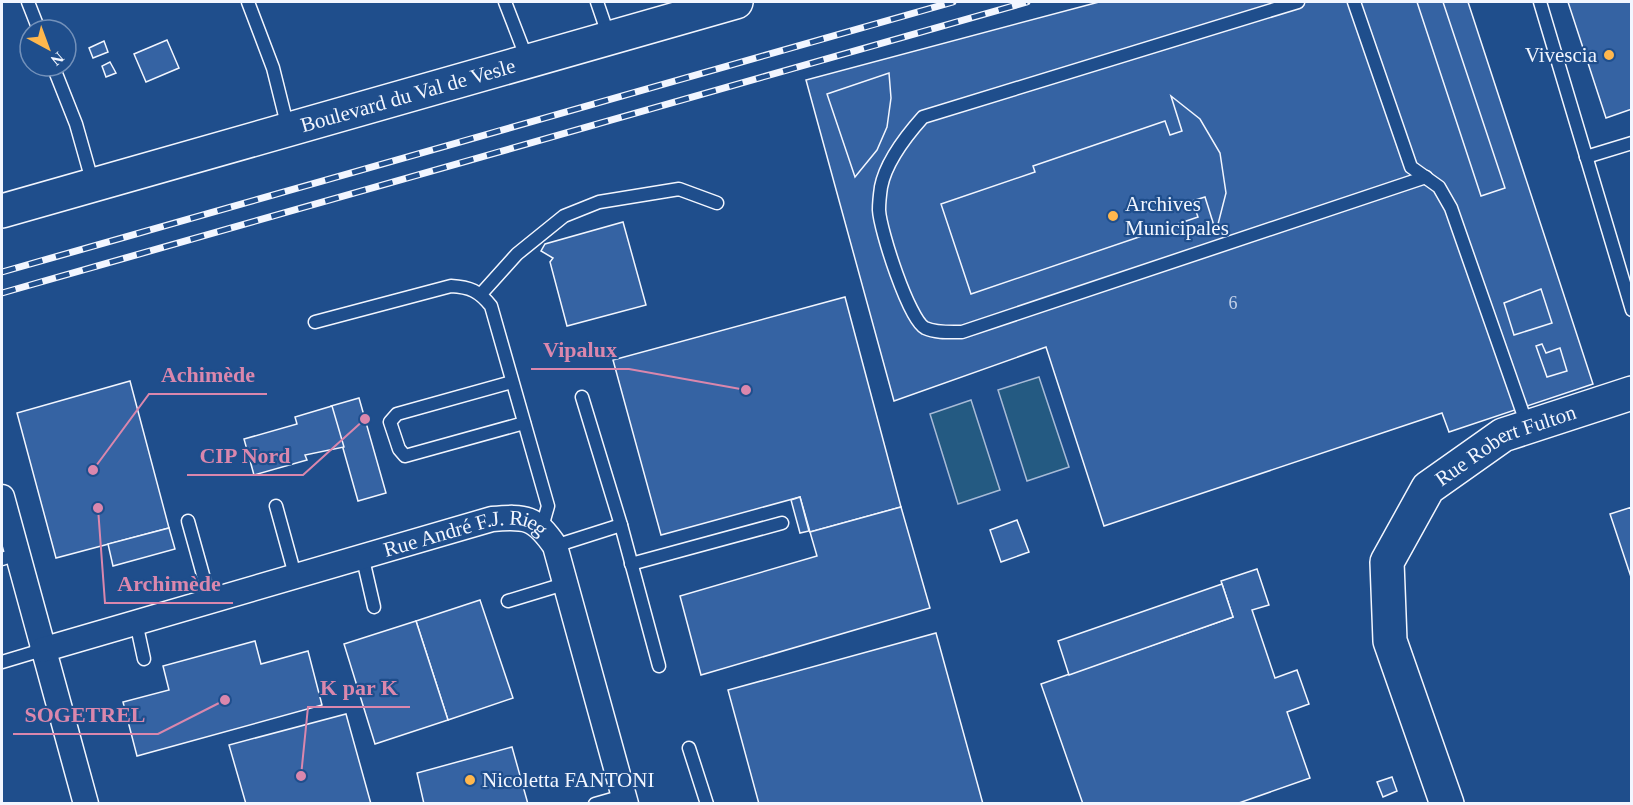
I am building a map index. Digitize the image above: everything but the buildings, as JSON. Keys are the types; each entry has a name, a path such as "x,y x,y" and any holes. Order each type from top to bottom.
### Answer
{"street":[{"name":"Boulevard du Val de Vesle","path":"2,211 736,2"},
{"name":"Rue Robert Fulton","path":"1447,804 1390,641 1388,562 1428,488 1503,435 1632,393"},
{"path":"2,497 9,556 42,650 86,804"},
{"name":"Rue André F.J. Rieg","path":"42,650 362,555 492,519 521,516 548,536 625,800"}],"lane":[{"path":"28,2 34,18"},
{"name":"Boulevard du Val de Vesle","path":"248,2 273,68 288,129"},
{"name":"Boulevard du Val de Vesle","path":"505,2 528,61"},
{"path":"597,2 609,38"},
{"path":"1298,2 923,117 902,141 881,185 879,211 912,312 924,328 939,332 962,332 1426,177"},
{"path":"1354,2 1411,167 1439,187 1451,208 1527,426"},
{"path":"1540,2 1632,310"},
{"path":"58,78 76,124 93,185"},
{"path":"1586,157 1632,143"},
{"path":"481,294 518,254 564,216 599,202 679,189 717,203"},
{"path":"315,322 451,286 466,287 481,294 490,306 548,506 548,536 621,525"},
{"path":"512,382 398,414 390,422 399,449 405,456 524,423"},
{"path":"582,397 621,525 659,666"},
{"path":"276,506 296,575"},
{"path":"188,521 210,600"},
{"path":"631,564 782,523"},
{"name":"Rue André F.J. Rieg","path":"362,555 374,608"},
{"path":"508,601 564,585"},
{"path":"136,622 144,659"},
{"path":"2,662 42,650"},
{"path":"689,748 707,804"},
{"name":"Rue André F.J. Rieg","path":"596,804 625,800"}],"shaded area":[{"path":"1039,377 1069,467 1027,481 998,390"},
{"path":"971,400 1000,490 958,504 930,414"}],"railway":[{"path":"2,272 953,2"},
{"path":"2,293 1027,2"}],"place":[{"name":"Vivescia","path":"1609,55"},
{"name":"Archives Municipales","path":"1113,216"},
{"name":"Vipalux","path":"746,390"},
{"name":"CIP Nord","path":"365,419"},
{"name":"Achimède","path":"93,470"},
{"name":"Archimède","path":"98,508"},
{"name":"SOGETREL","path":"225,700"},
{"name":"K par K","path":"301,776"},
{"name":"Nicoletta FANTONI","path":"470,780"}]}
